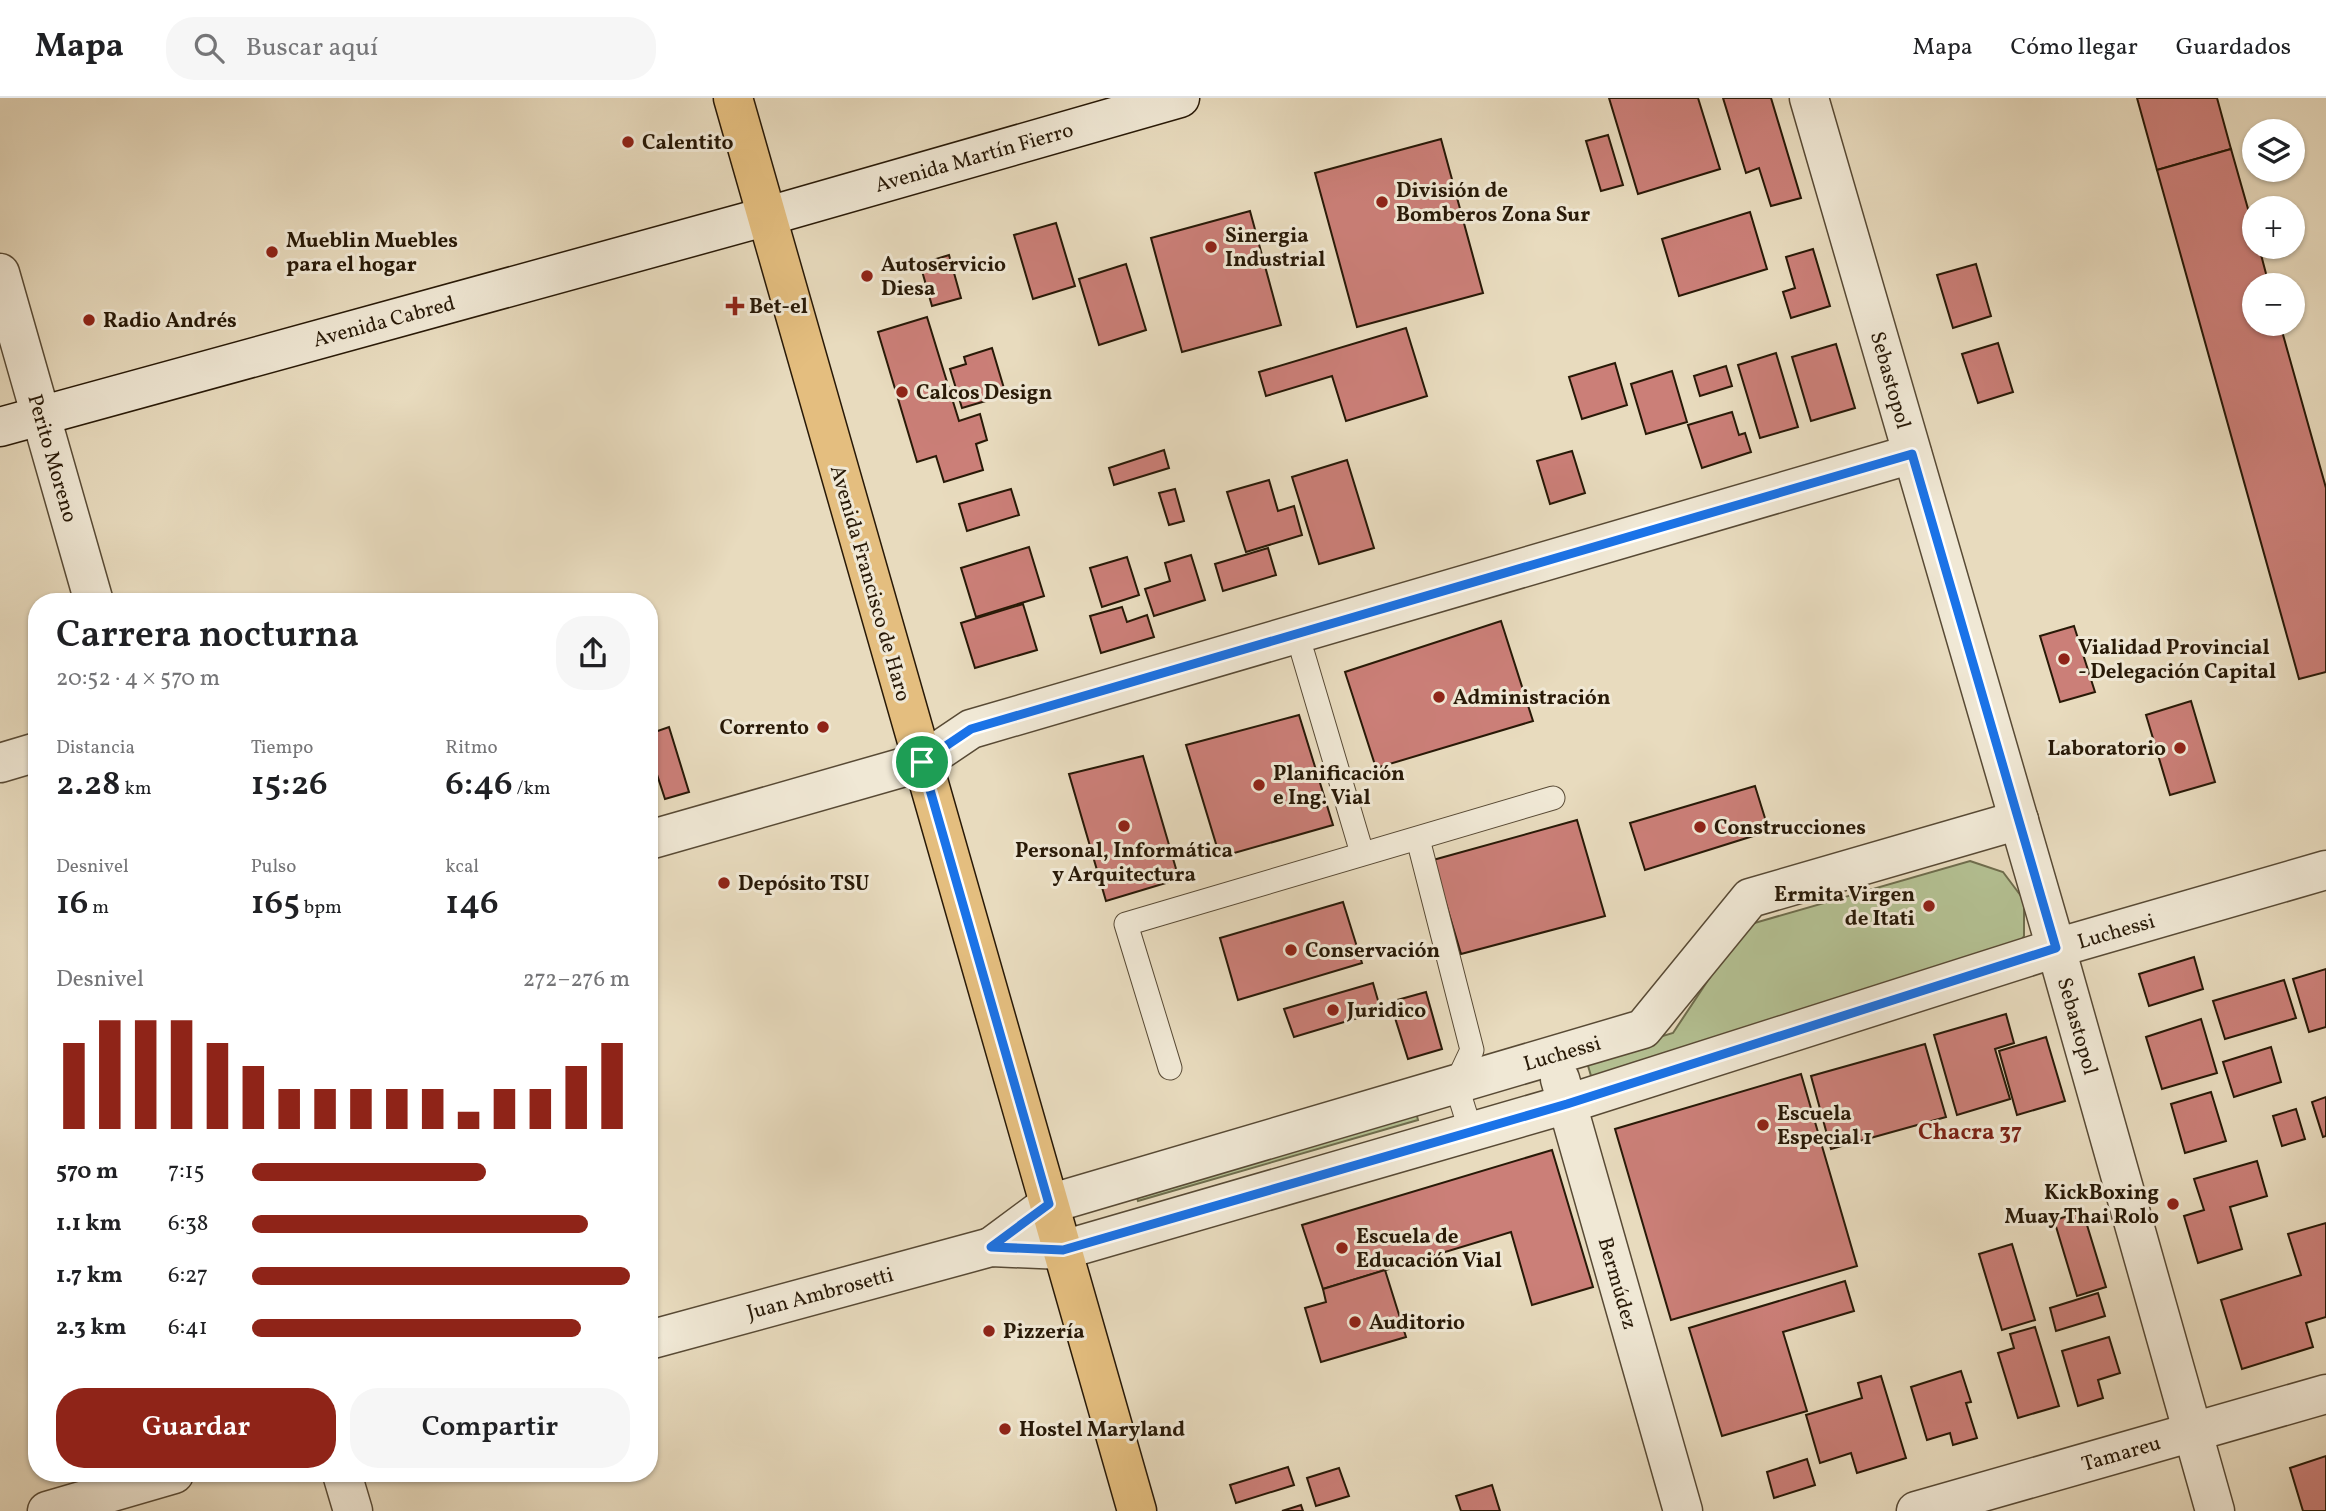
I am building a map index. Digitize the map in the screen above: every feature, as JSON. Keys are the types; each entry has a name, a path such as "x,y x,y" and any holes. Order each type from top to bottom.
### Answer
{"main road":[{"name":"Avenida Francisco de Haro","path":"733,98 1137,1511"}],"street":[{"name":"Avenida Martín Fierro","path":"768,216 1180,98"},
{"name":"Sebastopol","path":"1810,98 2056,948 2215,1511"},
{"name":"Avenida Cabred","path":"0,427 768,216"},
{"name":"Perito Moreno","path":"0,273 91,593"},
{"path":"658,837 922,762 971,729 1912,454"},
{"path":"0,763 28,755"},
{"name":"Luchessi","path":"1049,1204 1643,1029 1750,898 2019,820"},
{"name":"Luchessi","path":"1063,1250 1567,1104 2056,948 2326,870"},
{"name":"Bermúdez","path":"1553,1056 1683,1511"},
{"name":"Juan Ambrosetti","path":"991,1247 1049,1204"},
{"name":"Juan Ambrosetti","path":"658,1338 991,1247 1063,1250"},
{"name":"Tamareu","path":"1916,1511 2326,1394"},
{"path":"47,1511 147,1482"},
{"path":"344,1482 353,1511"}],"lane":[{"path":"1303,654 1362,853"},
{"path":"1170,1068 1126,923 1553,798"},
{"path":"1418,839 1472,1050 1456,1084 1471,1132"}],"green space":[{"path":"1970,861 2003,872 2024,900 2024,936 2005,965 1594,1086 1586,1059 1673,1033 1744,926"},
{"path":"1414,1105 1418,1120 1138,1201 1134,1186"}],"building":[{"path":"1609,98 1698,98 1720,169 1638,194"},
{"path":"1723,98 1771,98 1801,198 1771,206 1759,168 1746,173"},
{"path":"2137,98 2217,98 2231,149 2157,170"},
{"path":"1608,135 1623,185 1601,191 1586,141"},
{"path":"1441,139 1483,293 1357,327 1315,173"},
{"path":"2231,149 2244,196 2242,196 2242,259 2262,259 2266,273 2242,273 2242,336 2283,336 2326,488 2326,672 2299,679 2157,170"},
{"path":"1250,211 1281,325 1182,352 1151,238"},
{"path":"1750,212 1767,269 1679,296 1662,239"},
{"path":"1056,223 1075,286 1033,299 1014,235"},
{"path":"1813,249 1830,306 1791,318 1783,292 1795,288 1786,257"},
{"path":"949,255 961,298 932,306 920,264"},
{"path":"1126,264 1146,330 1099,345 1079,279"},
{"path":"1976,264 1991,316 1953,328 1937,275"},
{"path":"927,317 959,421 980,414 987,440 976,444 983,470 944,482 936,456 917,462 878,332"},
{"path":"1406,328 1427,396 1346,421 1332,376 1266,396 1259,372"},
{"path":"1998,343 2013,392 1978,403 1962,354"},
{"path":"1836,344 1855,408 1811,421 1792,357"},
{"path":"992,348 1006,395 962,408 950,369 966,364 964,357"},
{"path":"1776,353 1798,427 1760,438 1738,365"},
{"path":"1615,363 1627,405 1582,419 1569,377"},
{"path":"1726,366 1732,386 1700,396 1694,376"},
{"path":"1672,371 1687,422 1646,434 1631,384"},
{"path":"1732,412 1739,435 1745,433 1751,452 1702,468 1688,425"},
{"path":"1164,450 1169,468 1114,485 1109,468"},
{"path":"1572,451 1585,493 1550,504 1537,461"},
{"path":"1347,460 1374,548 1319,564 1292,477"},
{"path":"1269,480 1278,511 1294,506 1302,535 1246,552 1227,492"},
{"path":"1011,489 1019,515 967,531 959,504"},
{"path":"1175,489 1184,521 1169,525 1159,493"},
{"path":"1029,547 1044,596 976,617 961,568"},
{"path":"1268,548 1276,575 1223,591 1215,564"},
{"path":"1191,555 1205,600 1154,616 1145,589 1170,581 1165,563"},
{"path":"1127,557 1139,595 1102,607 1090,568"},
{"path":"1023,604 1037,650 975,668 961,623"},
{"path":"1122,607 1127,622 1147,615 1154,637 1101,653 1090,616"},
{"name":"Administración","path":"1501,621 1533,721 1376,768 1345,672"},
{"path":"2074,626 2095,692 2060,702 2040,636"},
{"name":"Laboratorio","path":"2191,701 2215,782 2170,795 2146,715"},
{"name":"Planificación e Ing. Vial","path":"1299,715 1333,825 1220,857 1186,745"},
{"path":"669,727 689,792 665,799 658,778 658,731"},
{"name":"Personal, Informática y Arquitectura","path":"1143,756 1179,879 1106,901 1069,774"},
{"name":"Construcciones","path":"1755,786 1769,831 1645,870 1630,823"},
{"path":"1577,820 1605,916 1461,954 1433,860"},
{"name":"Conservación","path":"1343,902 1362,963 1238,1000 1220,938"},
{"path":"2194,957 2203,989 2149,1006 2139,974"},
{"path":"2326,969 2326,1027 2309,1032 2293,979"},
{"path":"2284,980 2296,1018 2225,1039 2213,1001"},
{"name":"Juridico","path":"1373,983 1381,1011 1294,1037 1284,1009"},
{"path":"1426,992 1442,1049 1408,1059 1390,1002"},
{"path":"2006,1014 2014,1043 1995,1049 2010,1099 1957,1115 1934,1035"},
{"path":"2201,1019 2217,1073 2162,1089 2146,1037"},
{"path":"2046,1037 2065,1101 2017,1115 1999,1051"},
{"path":"1925,1044 1946,1117 1831,1149 1811,1076"},
{"path":"2271,1047 2281,1082 2234,1097 2223,1062"},
{"path":"1801,1074 1857,1266 1671,1320 1615,1129"},
{"path":"2211,1092 2226,1141 2185,1153 2171,1104"},
{"path":"2326,1097 2326,1136 2323,1137 2312,1102"},
{"path":"2296,1109 2305,1139 2282,1146 2273,1116"},
{"path":"1552,1150 1593,1287 1532,1305 1511,1232 1323,1289 1302,1225"},
{"path":"2257,1161 2267,1196 2230,1207 2242,1249 2198,1263 2184,1216 2204,1210 2194,1179"},
{"path":"2083,1212 2106,1287 2077,1296 2054,1220"},
{"path":"2326,1223 2326,1317 2306,1323 2313,1347 2242,1369 2221,1300 2301,1275 2288,1234"},
{"path":"2012,1244 2035,1320 2002,1330 1979,1254"},
{"name":"Auditorio","path":"1385,1270 1406,1337 1321,1362 1305,1308 1326,1302 1323,1289"},
{"path":"1845,1281 1854,1311 1783,1332 1807,1411 1722,1436 1689,1328"},
{"path":"2098,1293 2105,1316 2056,1331 2050,1308"},
{"path":"2035,1327 2059,1406 2018,1418 1998,1353 2014,1348 2010,1334"},
{"path":"2109,1337 2120,1373 2098,1380 2103,1398 2078,1406 2062,1351"},
{"path":"1961,1371 1971,1402 1966,1403 1977,1438 1953,1445 1950,1433 1927,1440 1911,1387"},
{"path":"1881,1376 1906,1458 1857,1473 1851,1453 1820,1463 1806,1415 1862,1398 1858,1383"},
{"path":"2326,1456 2326,1511 2303,1511 2290,1468"},
{"path":"1807,1459 1815,1485 1774,1498 1767,1472"},
{"path":"1288,1467 1294,1485 1236,1503 1230,1485"},
{"path":"1339,1468 1349,1496 1316,1506 1307,1478"},
{"path":"1492,1485 1500,1511 1461,1511 1456,1496"},
{"path":"1301,1505 1303,1511 1282,1511"}],"place":[{"name":"Calentito","path":"628,142"},
{"name":"División de Bomberos Zona Sur","path":"1382,202"},
{"name":"Sinergia Industrial","path":"1211,247"},
{"name":"Mueblin Muebles para el hogar","path":"272,252"},
{"name":"Autoservicio Diesa","path":"867,276"},
{"name":"Bet-el","path":"735,306"},
{"name":"Radio Andrés","path":"89,320"},
{"name":"Calcos Design","path":"902,392"},
{"name":"Vialidad Provincial - Delegación Capital","path":"2064,659"},
{"name":"Administración","path":"1439,697"},
{"name":"Corrento","path":"823,727"},
{"name":"Laboratorio","path":"2180,748"},
{"name":"Planificación e Ing. Vial","path":"1259,785"},
{"name":"Personal, Informática y Arquitectura","path":"1124,826"},
{"name":"Construcciones","path":"1700,827"},
{"name":"Depósito TSU","path":"724,883"},
{"name":"Ermita Virgen de Itati","path":"1929,906"},
{"name":"Conservación","path":"1291,950"},
{"name":"Juridico","path":"1333,1010"},
{"name":"Escuela Especial 1","path":"1763,1125"},
{"name":"KickBoxing Muay Thai Rolo","path":"2173,1204"},
{"name":"Escuela de Educación Vial","path":"1342,1248"},
{"name":"Auditorio","path":"1355,1322"},
{"name":"Pizzería","path":"989,1331"},
{"name":"Hostel Maryland","path":"1005,1429"}],"district":[{"name":"Chacra 37","path":"1970,1131"}],"route":[{"path":"1912,454 2056,948 1567,1104 1063,1250 991,1247 1049,1204 922,762 971,729 1912,454"}]}
